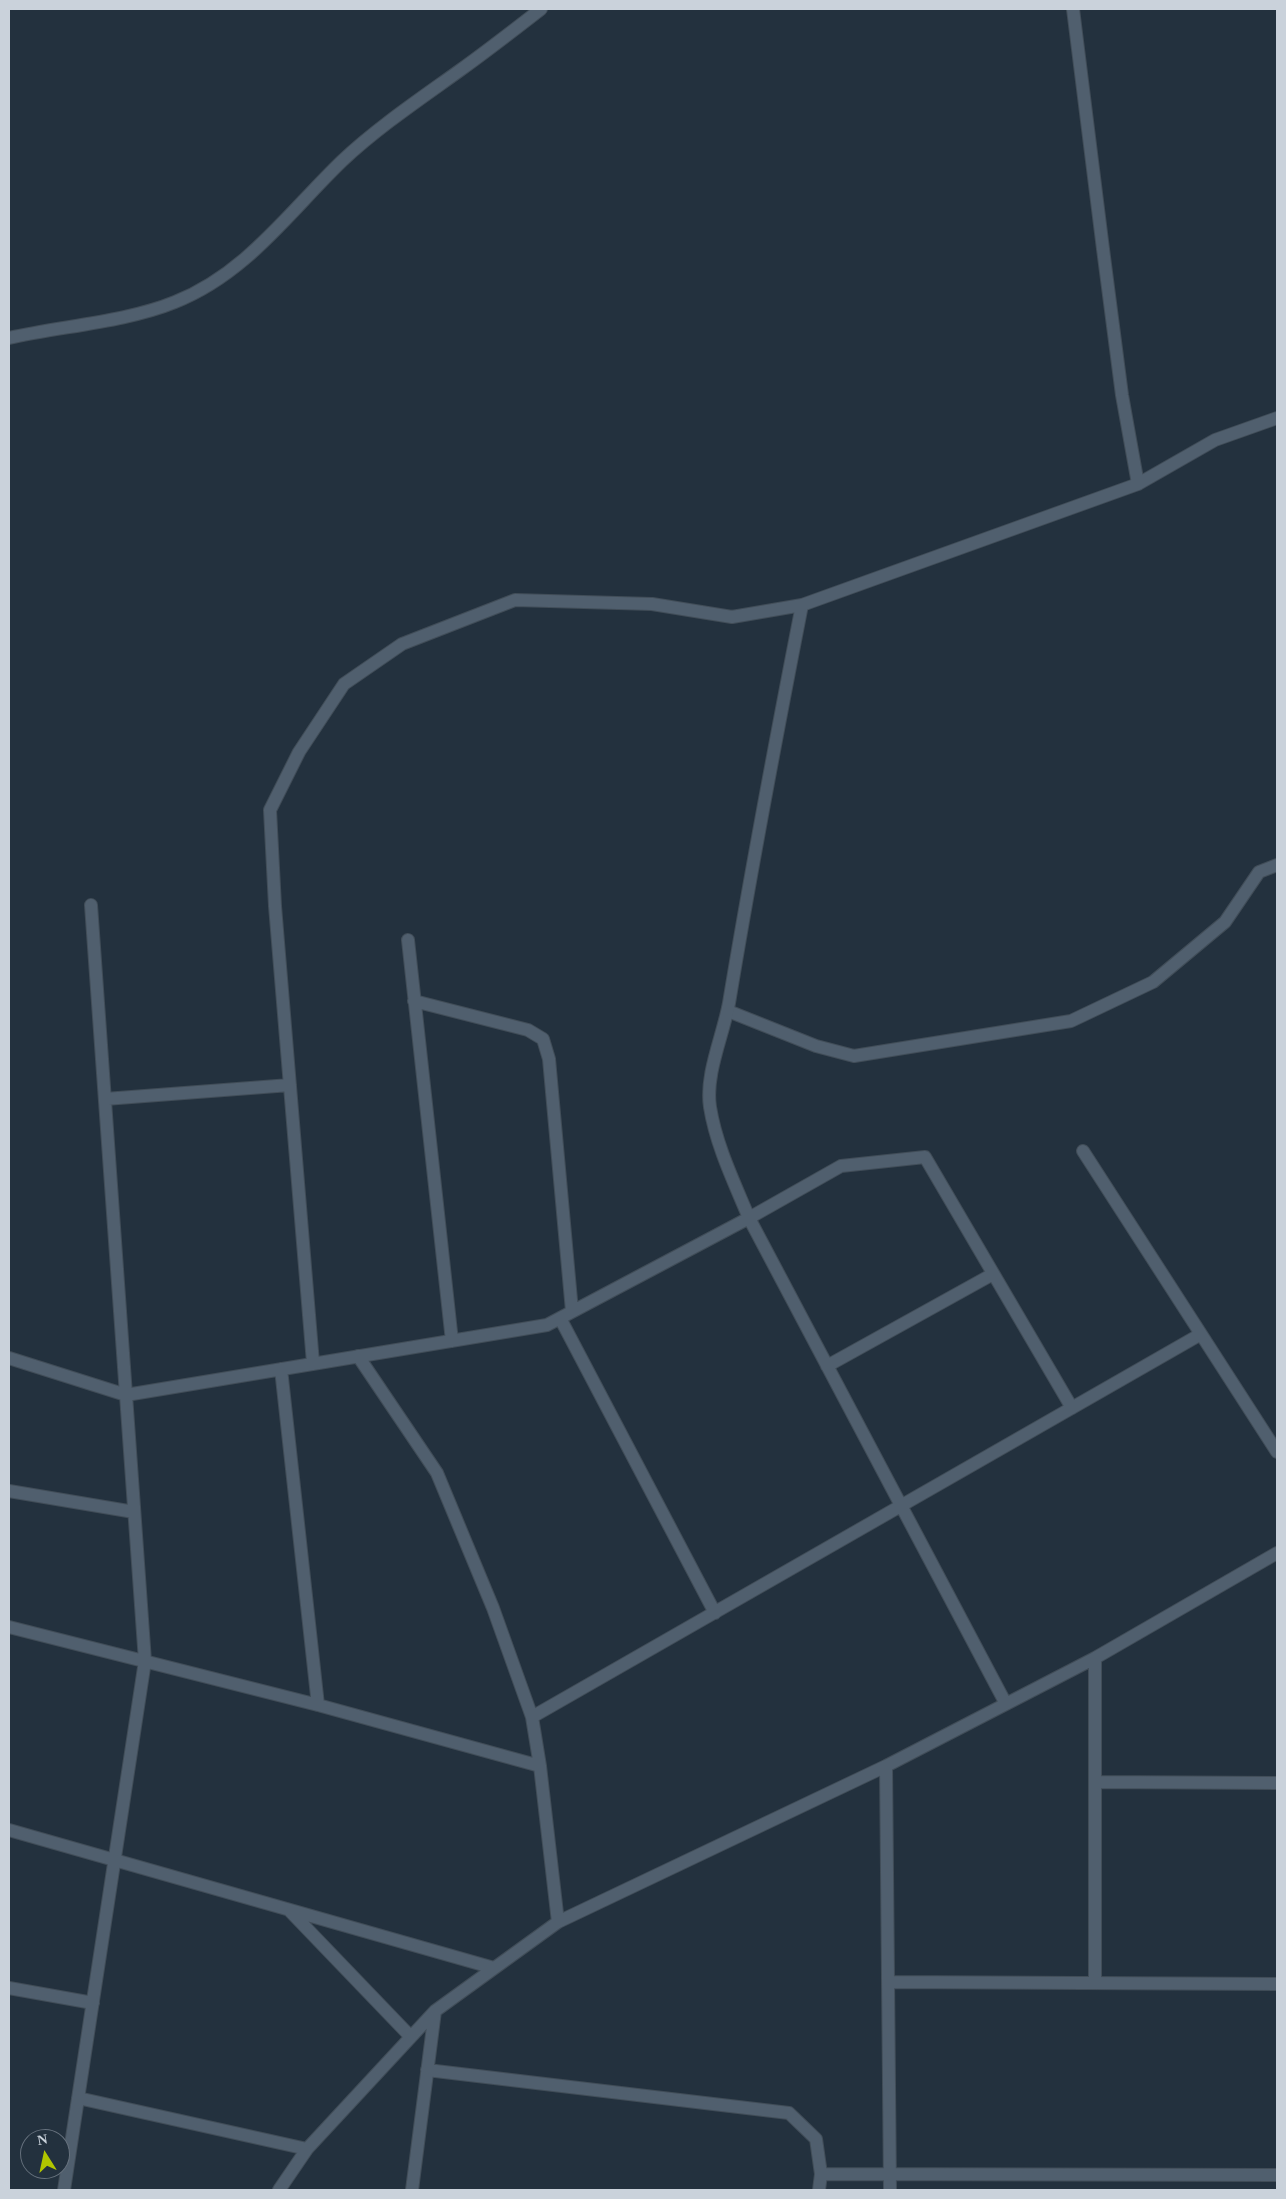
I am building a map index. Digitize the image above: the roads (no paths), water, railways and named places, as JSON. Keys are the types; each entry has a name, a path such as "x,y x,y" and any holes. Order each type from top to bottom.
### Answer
{"street":[{"path":"9,338 151,310 176,302 197,291 240,264 288,219 342,161 408,108 540,9"},
{"path":"1070,11 1117,356 1138,484"},
{"path":"314,1363 290,1085 270,810 299,752 344,684 402,644 515,600 652,604 732,617 802,605 1138,484 1215,440 1277,418"},
{"path":"802,605 766,791 728,1011 712,1067 710,1106 726,1160 749,1218 1006,1704"},
{"path":"728,1011 816,1046 854,1056 1071,1020 1153,982 1225,922 1259,872 1277,865"},
{"path":"64,2190 145,1661 90,905"},
{"path":"408,940 452,1341"},
{"path":"414,1002 528,1030 543,1040 549,1059 572,1311"},
{"path":"105,1099 290,1085"},
{"path":"1083,1151 1277,1452"},
{"path":"9,1358 126,1395 547,1325 749,1218 841,1166 925,1157 1072,1408"},
{"path":"827,1366 993,1274"},
{"path":"560,1318 715,1613"},
{"path":"532,1717 1201,1334"},
{"path":"358,1356 437,1473 493,1608 532,1717 540,1766 558,1922"},
{"path":"282,1369 318,1706"},
{"path":"9,1491 134,1512"},
{"path":"279,2190 307,2150 434,2011 558,1922 886,1766 1095,1658 1277,1553"},
{"path":"9,1627 318,1706 540,1766"},
{"path":"1094,1983 1095,1658"},
{"path":"886,1766 890,2190"},
{"path":"1095,1782 1277,1783"},
{"path":"9,1830 494,1968"},
{"path":"287,1908 410,2036"},
{"path":"888,1982 1277,1984"},
{"path":"9,1988 93,2003"},
{"path":"412,2190 434,2011"},
{"path":"427,2070 790,2113 816,2139 821,2174 819,2190"},
{"path":"78,2098 307,2150"},
{"path":"821,2174 1277,2175"}]}
